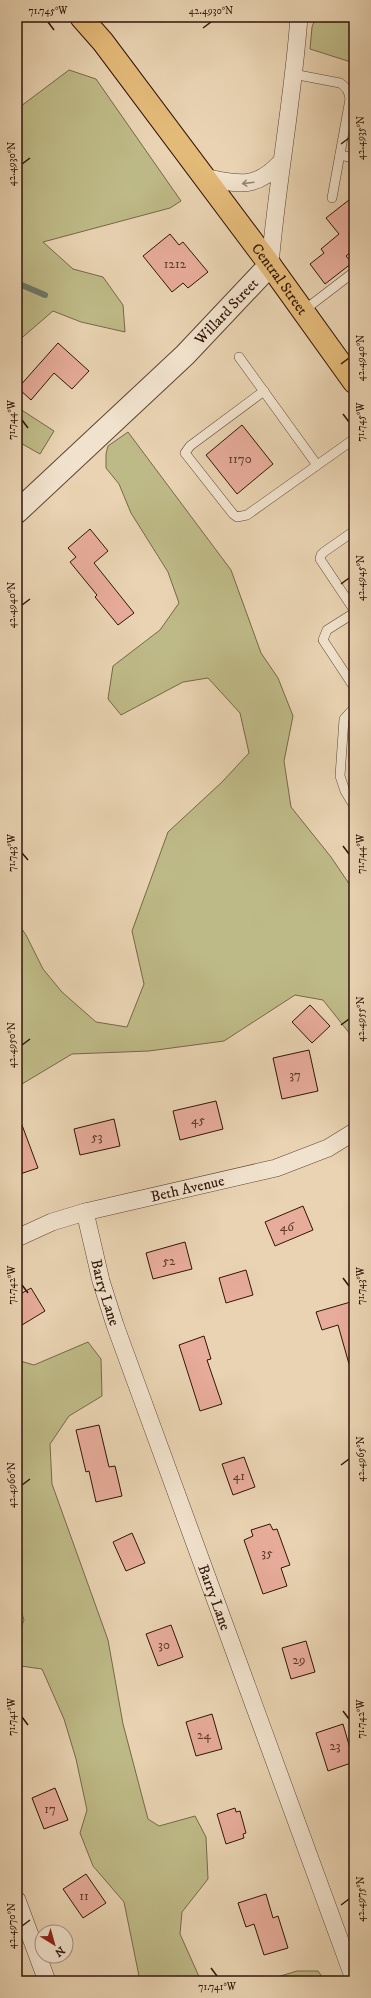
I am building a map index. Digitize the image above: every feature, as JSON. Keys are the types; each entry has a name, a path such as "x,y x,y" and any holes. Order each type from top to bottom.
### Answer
{"main road":[{"name":"Central Street","path":"84,18 270,265 354,382"}],"street":[{"name":"Willard Street","path":"17,512 185,355 270,265 280,163 293,74 299,17"},
{"path":"204,177 234,184 253,182 270,174 280,163"},
{"name":"Beth Avenue","path":"17,1238 52,1222 85,1212 276,1168 328,1148 354,1132"},
{"name":"Barry Lane","path":"85,1212 101,1281 115,1326 354,1979"},
{"path":"17,1900 47,1981"}],"lane":[{"path":"293,74 340,83 347,89 350,99 332,198"},
{"path":"340,155 354,158"},
{"path":"303,311 354,272"},
{"path":"239,358 317,465"},
{"path":"264,391 190,446 186,453 233,514 240,518 247,515 354,439"},
{"path":"354,531 324,552 320,559 354,611 326,630 323,640 354,687"},
{"path":"354,708 344,719 340,776 345,792 354,806"}],"shaded area":[{"path":"316,17 354,17 354,63 310,49 312,27"},
{"path":"69,70 96,79 181,201 170,208 43,242 73,269 103,277 123,305 125,332 81,322 53,311 17,342 17,109"},
{"path":"17,407 54,431 40,454 17,441"},
{"path":"128,432 231,570 261,653 278,678 293,716 284,761 291,807 331,857 354,891 354,1039 323,1000 295,995 224,1041 149,1051 72,1054 17,1087 17,922 26,935 43,969 62,992 96,1022 127,1027 144,984 132,931 168,832 222,782 249,753 240,713 208,678 183,682 121,715 108,699 113,666 160,630 179,603 168,572 131,513 119,484 106,468 106,454 108,446"},
{"path":"88,1342 101,1359 102,1396 69,1416 50,1444 52,1484 108,1640 123,1724 148,1819 159,1826 195,1816 206,1837 208,1879 182,1912 180,1934 201,1981 140,1981 124,1902 93,1866 80,1833 87,1810 76,1759 64,1719 42,1669 21,1666 17,1667 17,1637 24,1620 17,1599 17,1360 34,1365"},
{"path":"297,1971 318,1971 325,1981 264,1981"}],"building":[{"path":"354,196 354,253 352,251 346,256 352,263 325,284 310,264 324,253 321,249 339,234 326,218"},
{"path":"170,234 179,245 183,242 208,272 188,288 183,283 172,292 143,256"},
{"path":"58,343 89,371 72,389 54,373 31,400 18,388"},
{"path":"242,425 273,464 237,494 206,455"},
{"path":"90,529 108,551 94,563 134,613 118,625 95,597 97,595 70,562 76,557 68,548"},
{"path":"310,1005 330,1026 312,1043 292,1022"},
{"path":"309,1050 318,1091 282,1099 273,1058"},
{"path":"216,1101 223,1129 180,1140 173,1111"},
{"path":"17,1117 19,1117 38,1168 17,1175"},
{"path":"114,1119 120,1146 80,1155 74,1129"},
{"path":"303,1206 313,1230 275,1246 265,1222"},
{"path":"185,1242 192,1269 153,1279 146,1253"},
{"path":"246,1270 253,1295 226,1303 219,1278"},
{"path":"31,1288 45,1311 17,1328 17,1296"},
{"path":"354,1301 354,1363 349,1364 338,1325 322,1330 316,1312"},
{"path":"204,1336 211,1359 207,1360 222,1404 200,1411 179,1345"},
{"path":"99,1425 109,1467 115,1466 122,1496 96,1502 89,1471 86,1472 76,1430"},
{"path":"244,1457 255,1487 233,1495 222,1464"},
{"path":"270,1524 273,1530 277,1529 290,1565 281,1568 287,1586 263,1594 244,1540 253,1536 251,1530"},
{"path":"132,1533 145,1563 126,1571 113,1542"},
{"path":"171,1625 183,1657 158,1666 146,1634"},
{"path":"306,1641 315,1672 291,1679 282,1648"},
{"path":"212,1714 222,1749 196,1756 186,1722"},
{"path":"343,1724 354,1762 328,1771 316,1733"},
{"path":"55,1788 68,1820 44,1829 32,1798"},
{"path":"235,1808 236,1812 240,1811 246,1833 243,1834 244,1838 226,1844 217,1814"},
{"path":"86,1874 106,1903 83,1918 63,1889"},
{"path":"266,1894 273,1918 278,1916 288,1948 264,1955 254,1924 246,1927 238,1903"}],"waterway":[{"path":"17,283 45,295"}]}
